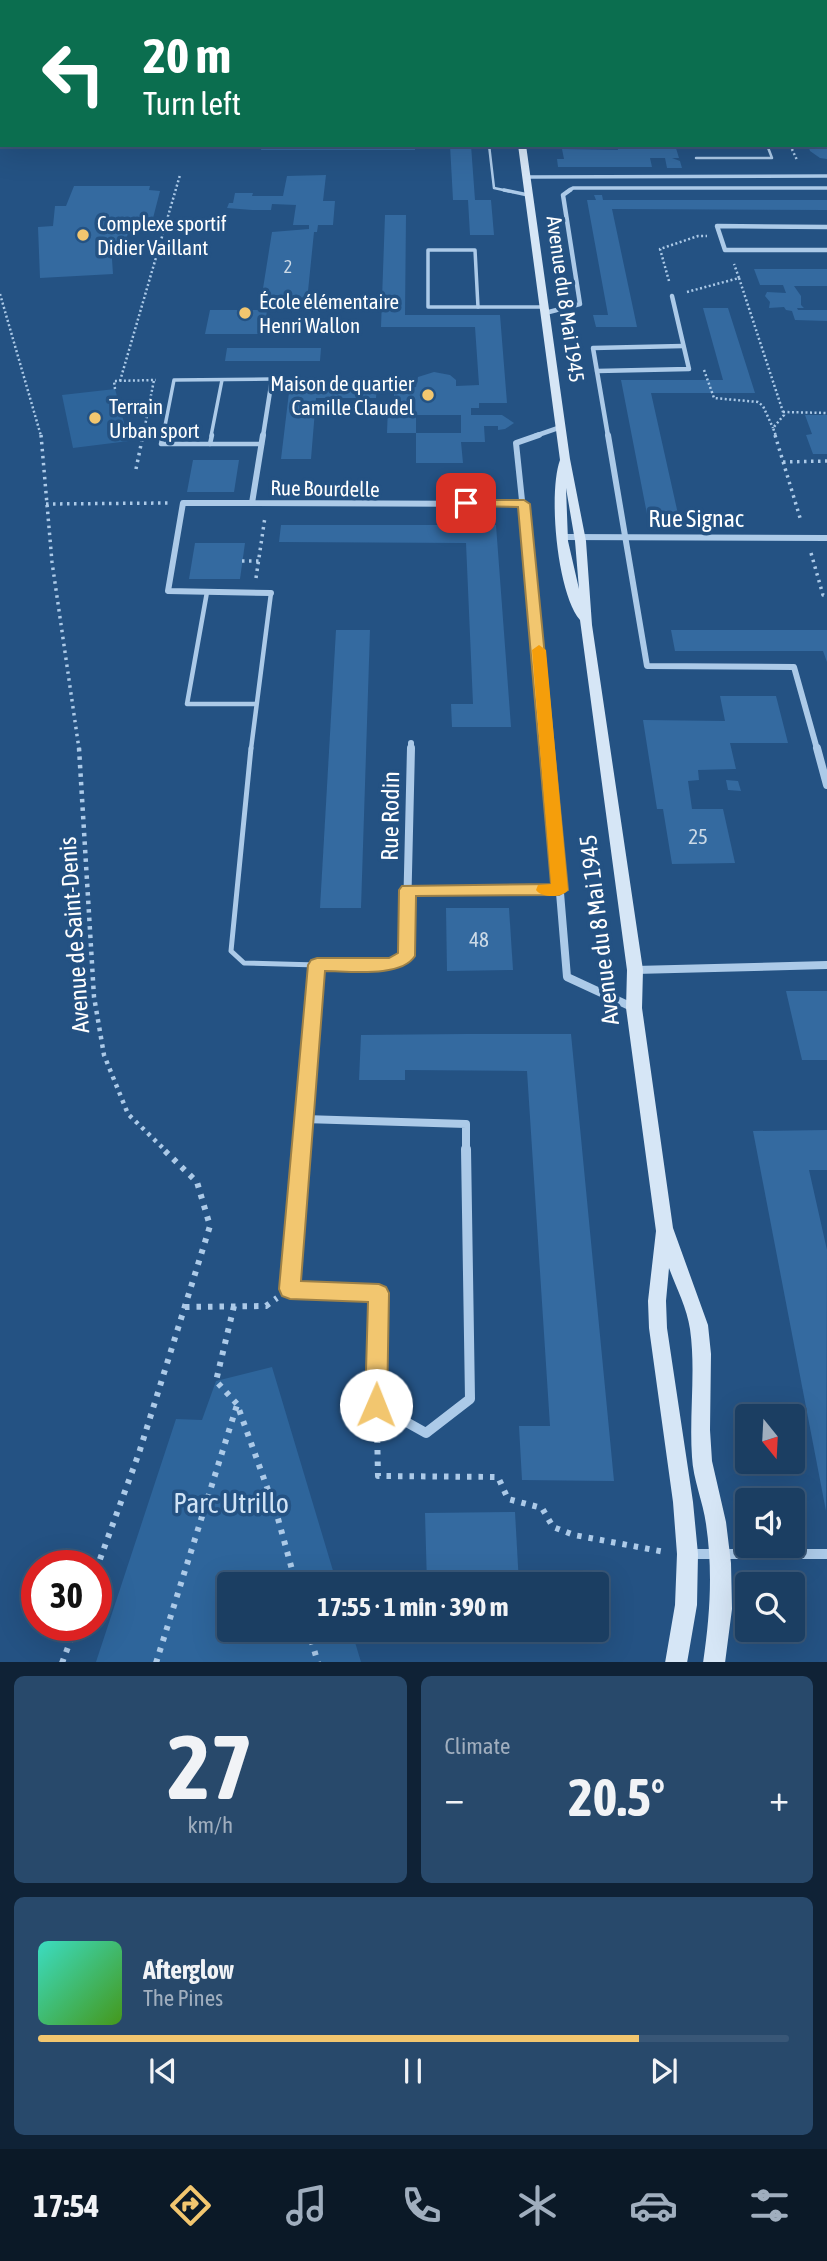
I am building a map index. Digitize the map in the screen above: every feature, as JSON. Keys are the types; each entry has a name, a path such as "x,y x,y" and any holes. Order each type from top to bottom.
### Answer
{"main road":[{"name":"Avenue du 8 Mai 1945","path":"522,147 565,458 573,491 586,585 586,625 635,970 634,1008 664,1228 699,1325 702,1354 702,1461 716,1522 720,1555 721,1609 714,1662"},
{"name":"Avenue du 8 Mai 1945","path":"565,458 558,491 570,586 586,625"},
{"name":"Avenue du 8 Mai 1945","path":"664,1228 657,1315 674,1447 687,1516 680,1554 689,1578 684,1630 676,1662"}],"street":[{"path":"526,177 827,176"},
{"path":"545,310 580,304 563,195 573,188 827,188"},
{"path":"827,226 717,226 725,250 827,250"},
{"path":"597,371 689,369 672,296"},
{"path":"683,346 593,348 647,666 793,667 827,785"},
{"name":"Rue Bourdelle","path":"272,379 252,503 524,504"},
{"path":"561,427 516,443 524,504 567,977 634,1008"},
{"path":"252,503 183,503 168,591 271,593"},
{"name":"Rue Signac","path":"564,537 827,538"},
{"name":"Rue Rodin","path":"317,965 392,964 406,956 411,743"},
{"name":"Rue Rodin","path":"408,890 559,890"},
{"path":"304,1119 466,1124 470,1399 426,1433 376,1405 379,1293 290,1289 304,1119 317,965"},
{"path":"635,970 827,965"},
{"path":"680,1554 827,1554"}],"lane":[{"path":"489,147 494,188 528,195"},
{"path":"696,158 772,158 768,147"},
{"path":"478,307 475,250 428,250 428,307 545,310"},
{"path":"261,444 161,444 174,380 272,379"},
{"path":"210,444 222,380"},
{"path":"208,592 187,704 255,704"},
{"path":"271,593 255,704 231,951 244,963 317,965"}],"path":[{"path":"120,381 180,175"},
{"path":"721,236 698,236 660,249 672,296 738,278"},
{"path":"739,258 732,261 784,415 773,428"},
{"name":"Avenue de Saint-Denis","path":"0,294 41,434 52,562 82,768 94,997 104,1055 128,1114 197,1182 210,1226 139,1453 103,1550"},
{"path":"701,358 714,398 758,402 763,406 773,428 823,595 827,596"},
{"path":"135,469 154,380"},
{"path":"115,389 114,381 174,380"},
{"path":"783,412 827,412"},
{"path":"783,462 827,461"},
{"path":"46,504 183,503"},
{"path":"254,593 267,503"},
{"path":"242,561 259,561"},
{"path":"185,1307 266,1306 290,1289"},
{"path":"234,1306 216,1381 237,1404 277,1515 293,1572"},
{"path":"156,1662 237,1404"},
{"path":"376,1405 378,1476 498,1476 509,1499 542,1508 553,1527 574,1535 680,1554"},
{"path":"62,1662 70,1641"},
{"path":"313,1642 318,1662"}],"green space":[{"name":"Terrain Urban sport","path":"115,389 129,441 73,448 62,395"},
{"name":"Parc Utrillo","path":"272,1367 333,1572 217,1572 217,1642 355,1642 361,1662 96,1662 103,1641 112,1641 112,1613 176,1419 202,1420 216,1381"}],"building":[{"path":"262,147 415,147 415,150 261,150"},
{"path":"450,147 471,147 475,200 491,200 494,235 470,235 468,200 453,200"},
{"path":"617,147 676,147 679,158 672,158 680,161 682,168 667,168 665,158 650,158 652,167 558,167 557,159 564,159 562,149 618,150"},
{"path":"809,147 827,147 827,159 820,158"},
{"path":"326,175 323,201 335,201 333,225 318,225 317,232 314,232 307,301 261,301 272,232 309,229 309,225 293,225 296,205 272,204 271,210 252,210 227,208 229,203 233,203 235,193 283,196 287,176"},
{"name":"Complexe sportif Didier Vaillant","path":"74,186 150,186 149,190 160,191 152,222 132,223 124,244 111,244 113,274 40,278 38,227 53,226 55,206 66,206"},
{"path":"594,195 602,195 603,200 827,200 827,210 612,209 637,327 596,327 593,315 608,315 587,200 596,200"},
{"path":"385,215 406,215 405,315 500,315 507,403 479,403 479,408 471,408 471,415 502,415 514,423 498,430 498,426 484,426 485,442 461,442 463,463 416,463 416,433 387,433 388,407 394,407 394,388 416,387 418,377 434,372 450,375 456,380 456,386 479,385 475,327 381,327","holes":["416,415 461,415 461,433 416,433"]},
{"path":"754,269 827,269 827,286 794,286 801,296 801,305 804,308 797,308 798,310 827,310 827,321 795,320 792,311 784,307 769,308 770,302 765,296 767,292 786,293 783,285 760,285"},
{"path":"703,308 728,308 755,393 651,393 678,514 647,514 621,380 723,380"},
{"path":"210,310 267,310 264,334 205,334"},
{"path":"227,348 321,348 320,361 225,361"},
{"path":"290,384 377,384 376,398 316,398 311,459 281,459"},
{"path":"805,415 827,415 827,454 813,454 806,435 812,434"},
{"path":"193,460 239,460 234,492 187,492"},
{"path":"281,525 496,525 511,727 452,727 451,704 473,704 466,543 279,542"},
{"path":"195,543 245,543 240,579 189,579"},
{"path":"336,630 370,630 361,908 320,908"},
{"path":"671,630 827,630 827,662 823,651 675,651"},
{"path":"720,696 776,696 788,743 730,743 736,769 698,770 699,780 688,781 692,809 723,809 735,863 672,864 663,809 657,809 643,720 725,721"},
{"path":"726,780 738,781 741,791 728,790"},
{"path":"446,908 509,908 513,970 447,971"},
{"path":"786,991 827,991 827,1060 802,1060"},
{"path":"571,1034 614,1481 522,1480 519,1426 550,1426 527,1071 405,1070 405,1080 359,1080 361,1035"},
{"path":"827,1130 827,1170 809,1170 827,1250 826,1511 753,1131"},
{"path":"515,1512 518,1572 427,1572 425,1513"}],"slow traffic":[{"path":"539,650 559,890 544,890"}],"place":[{"name":"Complexe sportif Didier Vaillant","path":"83,235"},
{"name":"École élémentaire Henri Wallon","path":"245,313"},
{"name":"Maison de quartier Camille Claudel","path":"428,395"},
{"name":"Terrain Urban sport","path":"95,418"}],"route":[{"path":"376,1405 379,1293 290,1289 317,965 392,964 406,956 408,890 559,890 550,762 524,504 466,503"}]}
